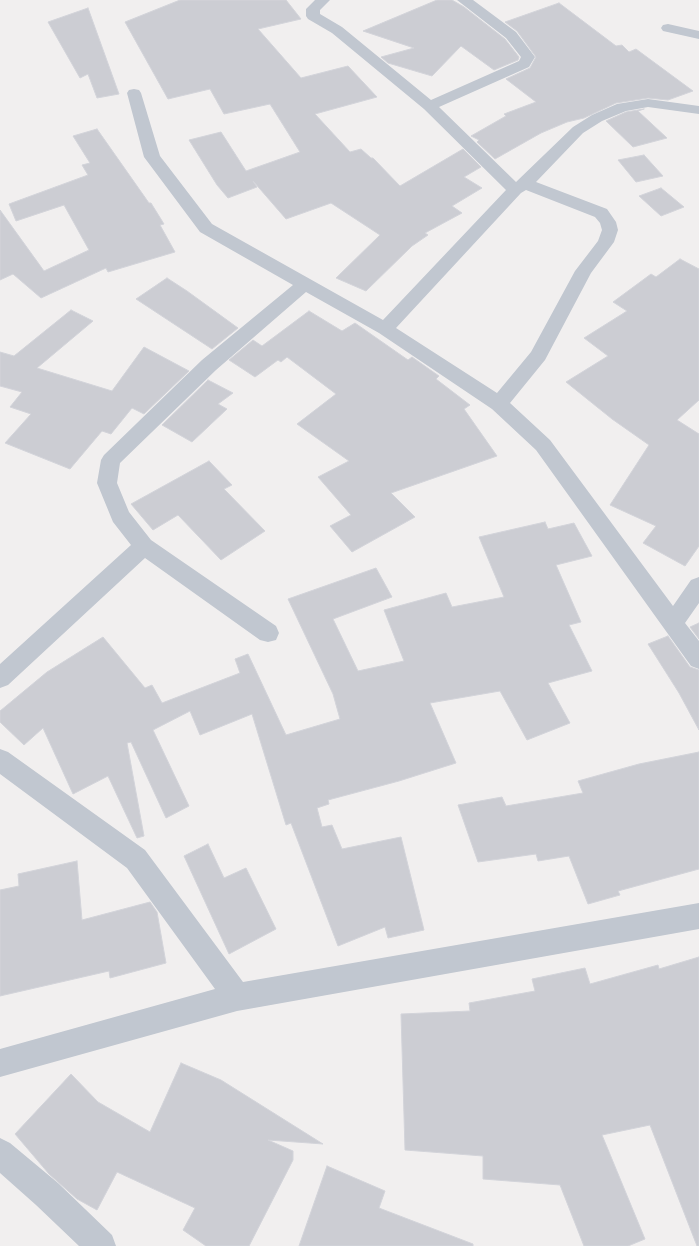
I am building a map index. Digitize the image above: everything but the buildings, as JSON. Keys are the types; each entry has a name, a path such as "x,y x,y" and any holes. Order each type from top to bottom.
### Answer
{"street":[{"path":"323,0 313,10 313,16 337,30 429,106 520,187 601,213 608,222 610,230 606,242 584,271 551,330 539,355 499,404"},
{"path":"429,106 524,64 528,57 511,35 464,0"},
{"path":"668,28 699,35"},
{"path":"134,93 152,157 206,228 304,285 385,329 499,404 543,445 699,659"},
{"path":"385,329 520,187 578,130 597,118 622,107 648,103 699,110"},
{"path":"268,633 144,546 120,516 107,483 111,460 209,365 304,285"},
{"path":"0,678 144,546"},
{"path":"673,624 699,586"},
{"path":"0,760 136,859 237,997"},
{"path":"0,1063 237,997 699,916"},
{"path":"0,1153 47,1194 101,1246"}]}
